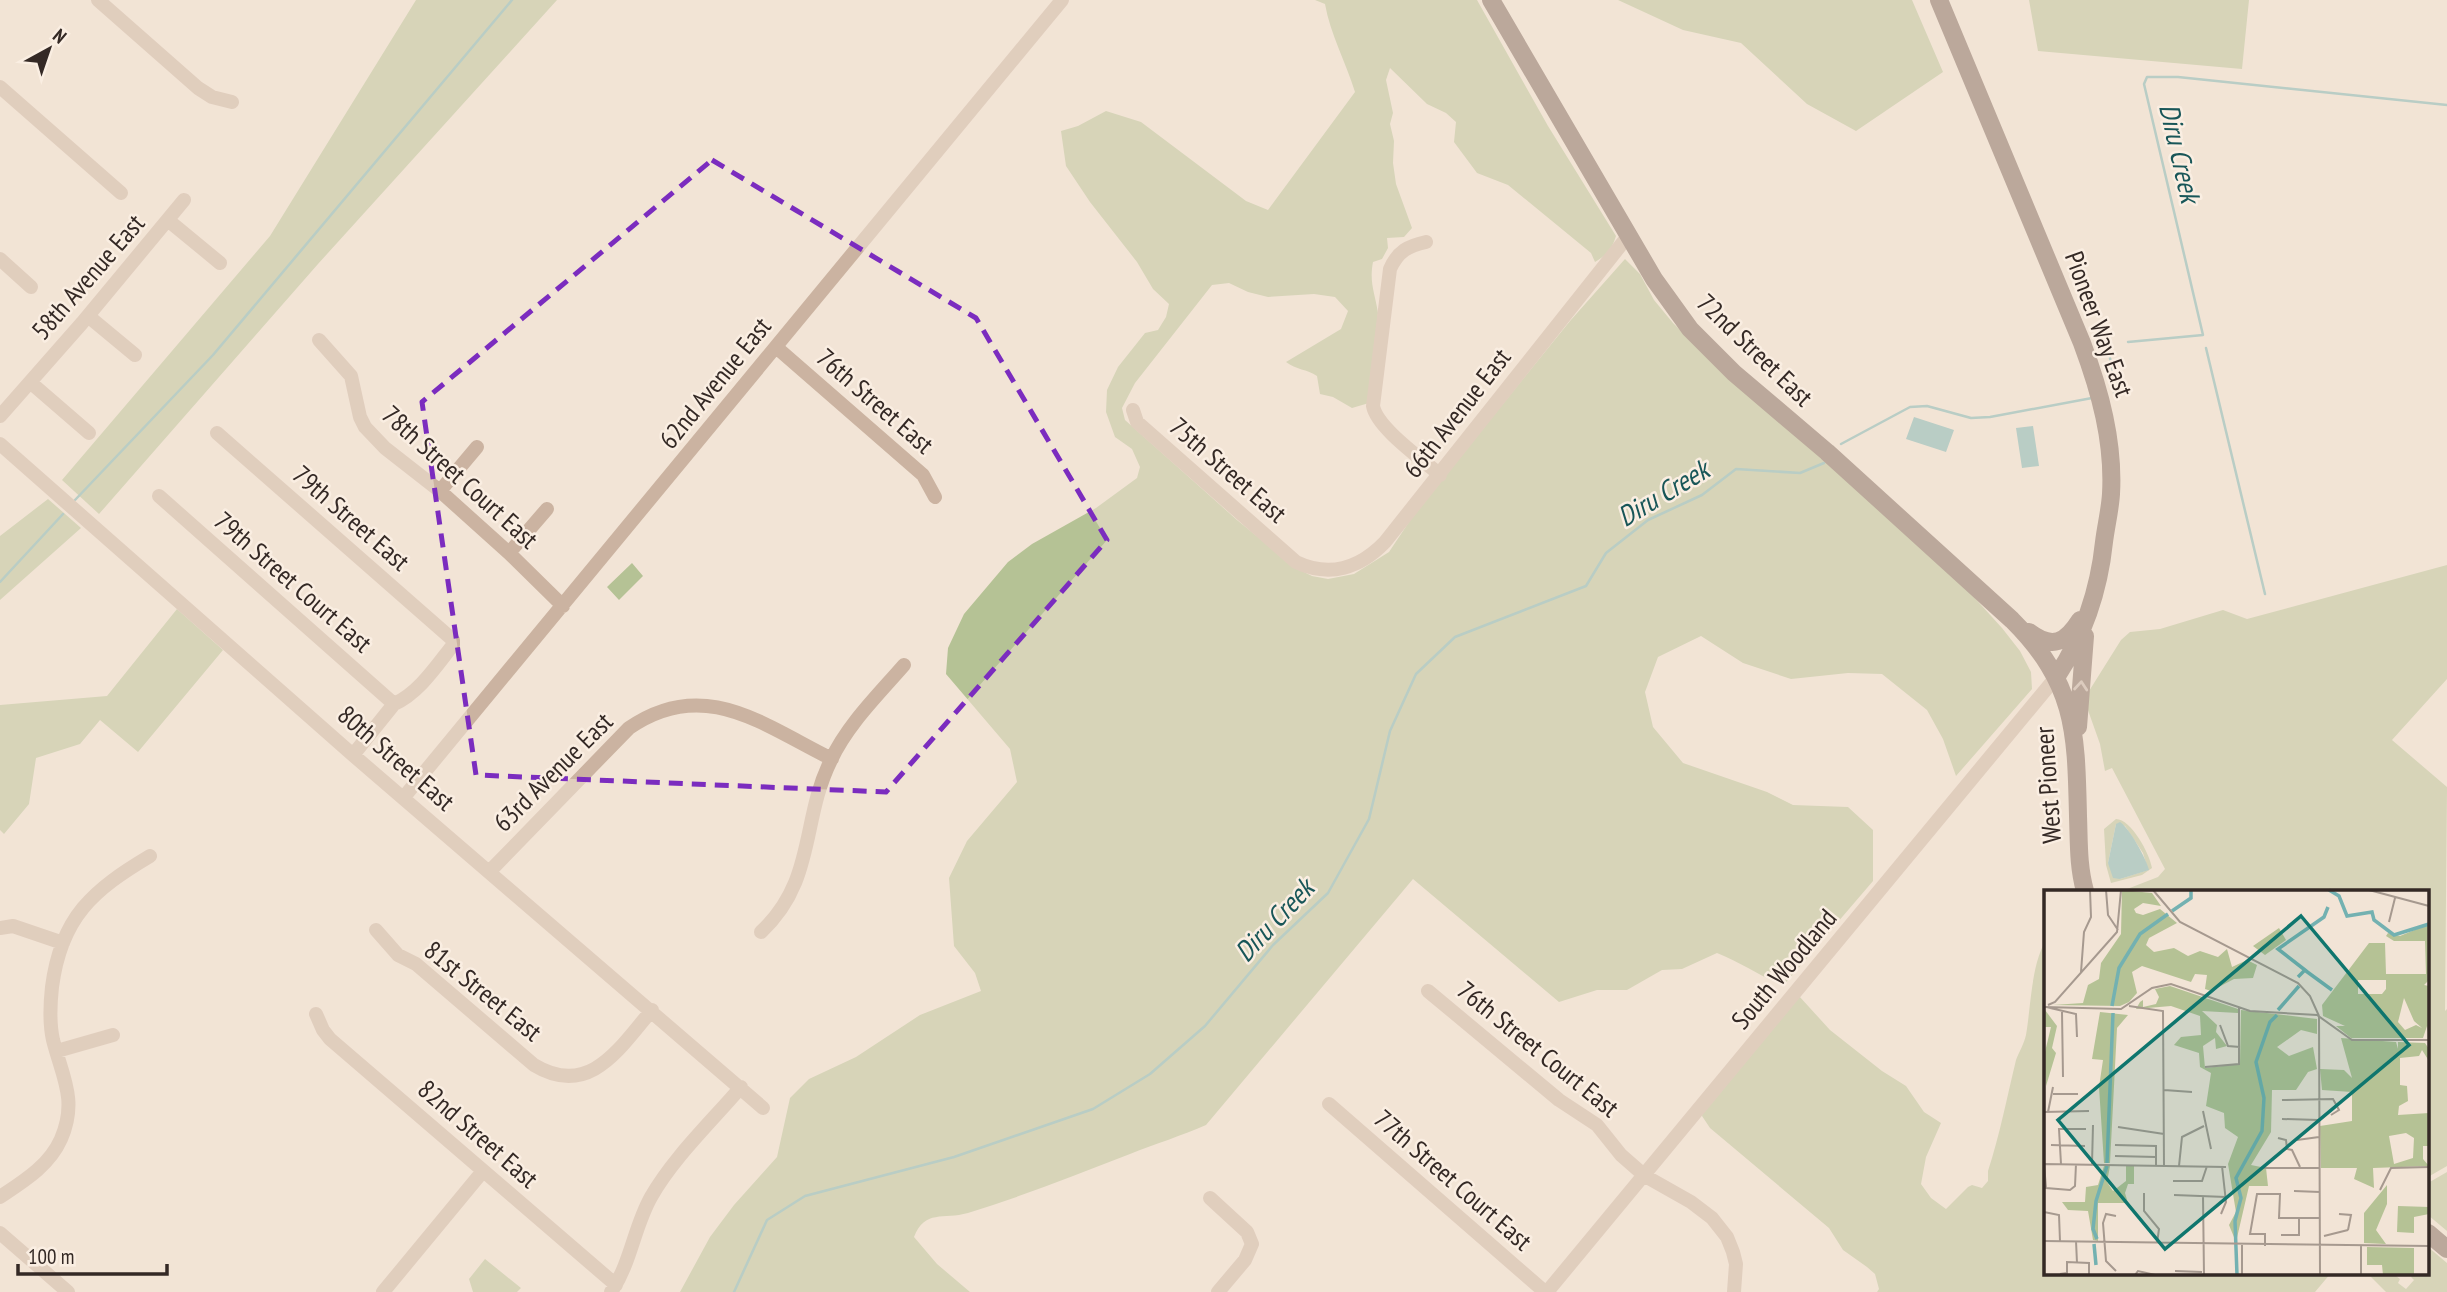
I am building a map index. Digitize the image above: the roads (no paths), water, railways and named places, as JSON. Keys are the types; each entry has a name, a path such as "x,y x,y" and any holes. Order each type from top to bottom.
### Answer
{"main road":[{"name":"72nd Street East","path":"1491,0 1628,236 1676,312 1704,344 2012,620 2039,649 2057,676"},
{"name":"Pioneer Way East","path":"1939,0 2061,288 2097,382 2106,425 2111,493 2103,555 2086,621 2071,655 2057,676"},
{"path":"2012,620 2044,641 2059,641 2072,632 2094,596"},
{"path":"2076,751 2086,621"},
{"name":"West Pioneer","path":"2057,676 2076,751 2080,865 2085,890"},
{"path":"2430,1235 2447,1250"}],"street":[{"path":"98,0 198,88 212,97 232,102"},
{"name":"62nd Avenue East","path":"404,797 1062,0"},
{"path":"0,87 121,193"},
{"name":"58th Avenue East","path":"0,416 169,221 184,200"},
{"path":"169,221 220,263"},
{"name":"66th Avenue East","path":"1296,562 1313,569 1331,571 1350,567 1364,560 1385,542 1628,236"},
{"path":"1426,242 1406,247 1394,259 1390,269 1373,406 1376,417 1385,427 1440,475"},
{"path":"0,258 31,286"},
{"path":"88,316 135,355"},
{"name":"78th Street Court East","path":"319,340 351,376 357,409 365,427 385,448 440,491 509,553 563,606"},
{"name":"76th Street East","path":"776,347 923,475 935,497"},
{"path":"30,382 89,433"},
{"name":"75th Street East","path":"1133,411 1137,422 1296,562"},
{"name":"79th Street East","path":"217,433 453,640 453,645 415,690 394,704"},
{"name":"80th Street East","path":"0,444 353,755 763,1108"},
{"path":"440,491 477,447"},
{"name":"79th Street Court East","path":"159,496 394,704"},
{"path":"509,553 547,509"},
{"path":"761,932 777,917 797,883 818,792 832,758 859,718 904,665"},
{"name":"South Woodland","path":"1546,1292 1645,1176 2057,676"},
{"path":"353,755 394,704"},
{"name":"63rd Avenue East","path":"490,871 629,728 655,714 696,704 715,705 832,758"},
{"path":"0,1197 48,1160 61,1140 67,1118 67,1081 52,1032 50,1007 56,963 70,925 93,895 150,856"},
{"path":"0,928 13,926 63,943"},
{"name":"81st Street East","path":"376,930 398,955 416,964 534,1065 552,1073 581,1075 599,1067 611,1058 652,1010"},
{"name":"76th Street Court East","path":"1428,990 1559,1100 1597,1125 1621,1155 1645,1176 1703,1210 1727,1237 1736,1264 1734,1292"},
{"name":"82nd Street East","path":"316,1014 330,1039 483,1171 613,1289"},
{"path":"57,1051 113,1035"},
{"path":"613,1289 627,1261 651,1197 663,1178 741,1087"},
{"name":"77th Street Court East","path":"1329,1104 1546,1292"},
{"path":"383,1292 483,1171"},
{"path":"1210,1198 1247,1231 1252,1244 1248,1256 1218,1292"},
{"path":"0,1233 68,1292"}],"water":[{"path":"1914,417 1954,430 1946,452 1906,439"},
{"path":"2033,426 2039,466 2022,468 2016,428"},
{"path":"2120,822 2137,844 2149,870 2120,879 2113,878 2108,863 2116,824"}],"waterway":[{"path":"75,500 213,355 512,0"},
{"name":"Diru Creek","path":"2128,342 2203,335 2144,84 2147,77 2178,77 2447,105"},
{"name":"Diru Creek","path":"2206,348 2265,594"},
{"name":"Diru Creek","path":"2110,358 2118,393 2114,393"},
{"name":"Diru Creek","path":"1841,444 1910,407 1927,406 1971,418 1990,417 2092,398"},
{"name":"Diru Creek","path":"734,1292 767,1220 805,1196 954,1157 1093,1109 1150,1074 1205,1026 1273,945 1328,893 1369,819 1390,731 1416,674 1455,637 1586,586 1606,553 1648,520 1702,495 1736,469 1800,473 1824,463"},
{"path":"0,582 63,514"}]}
